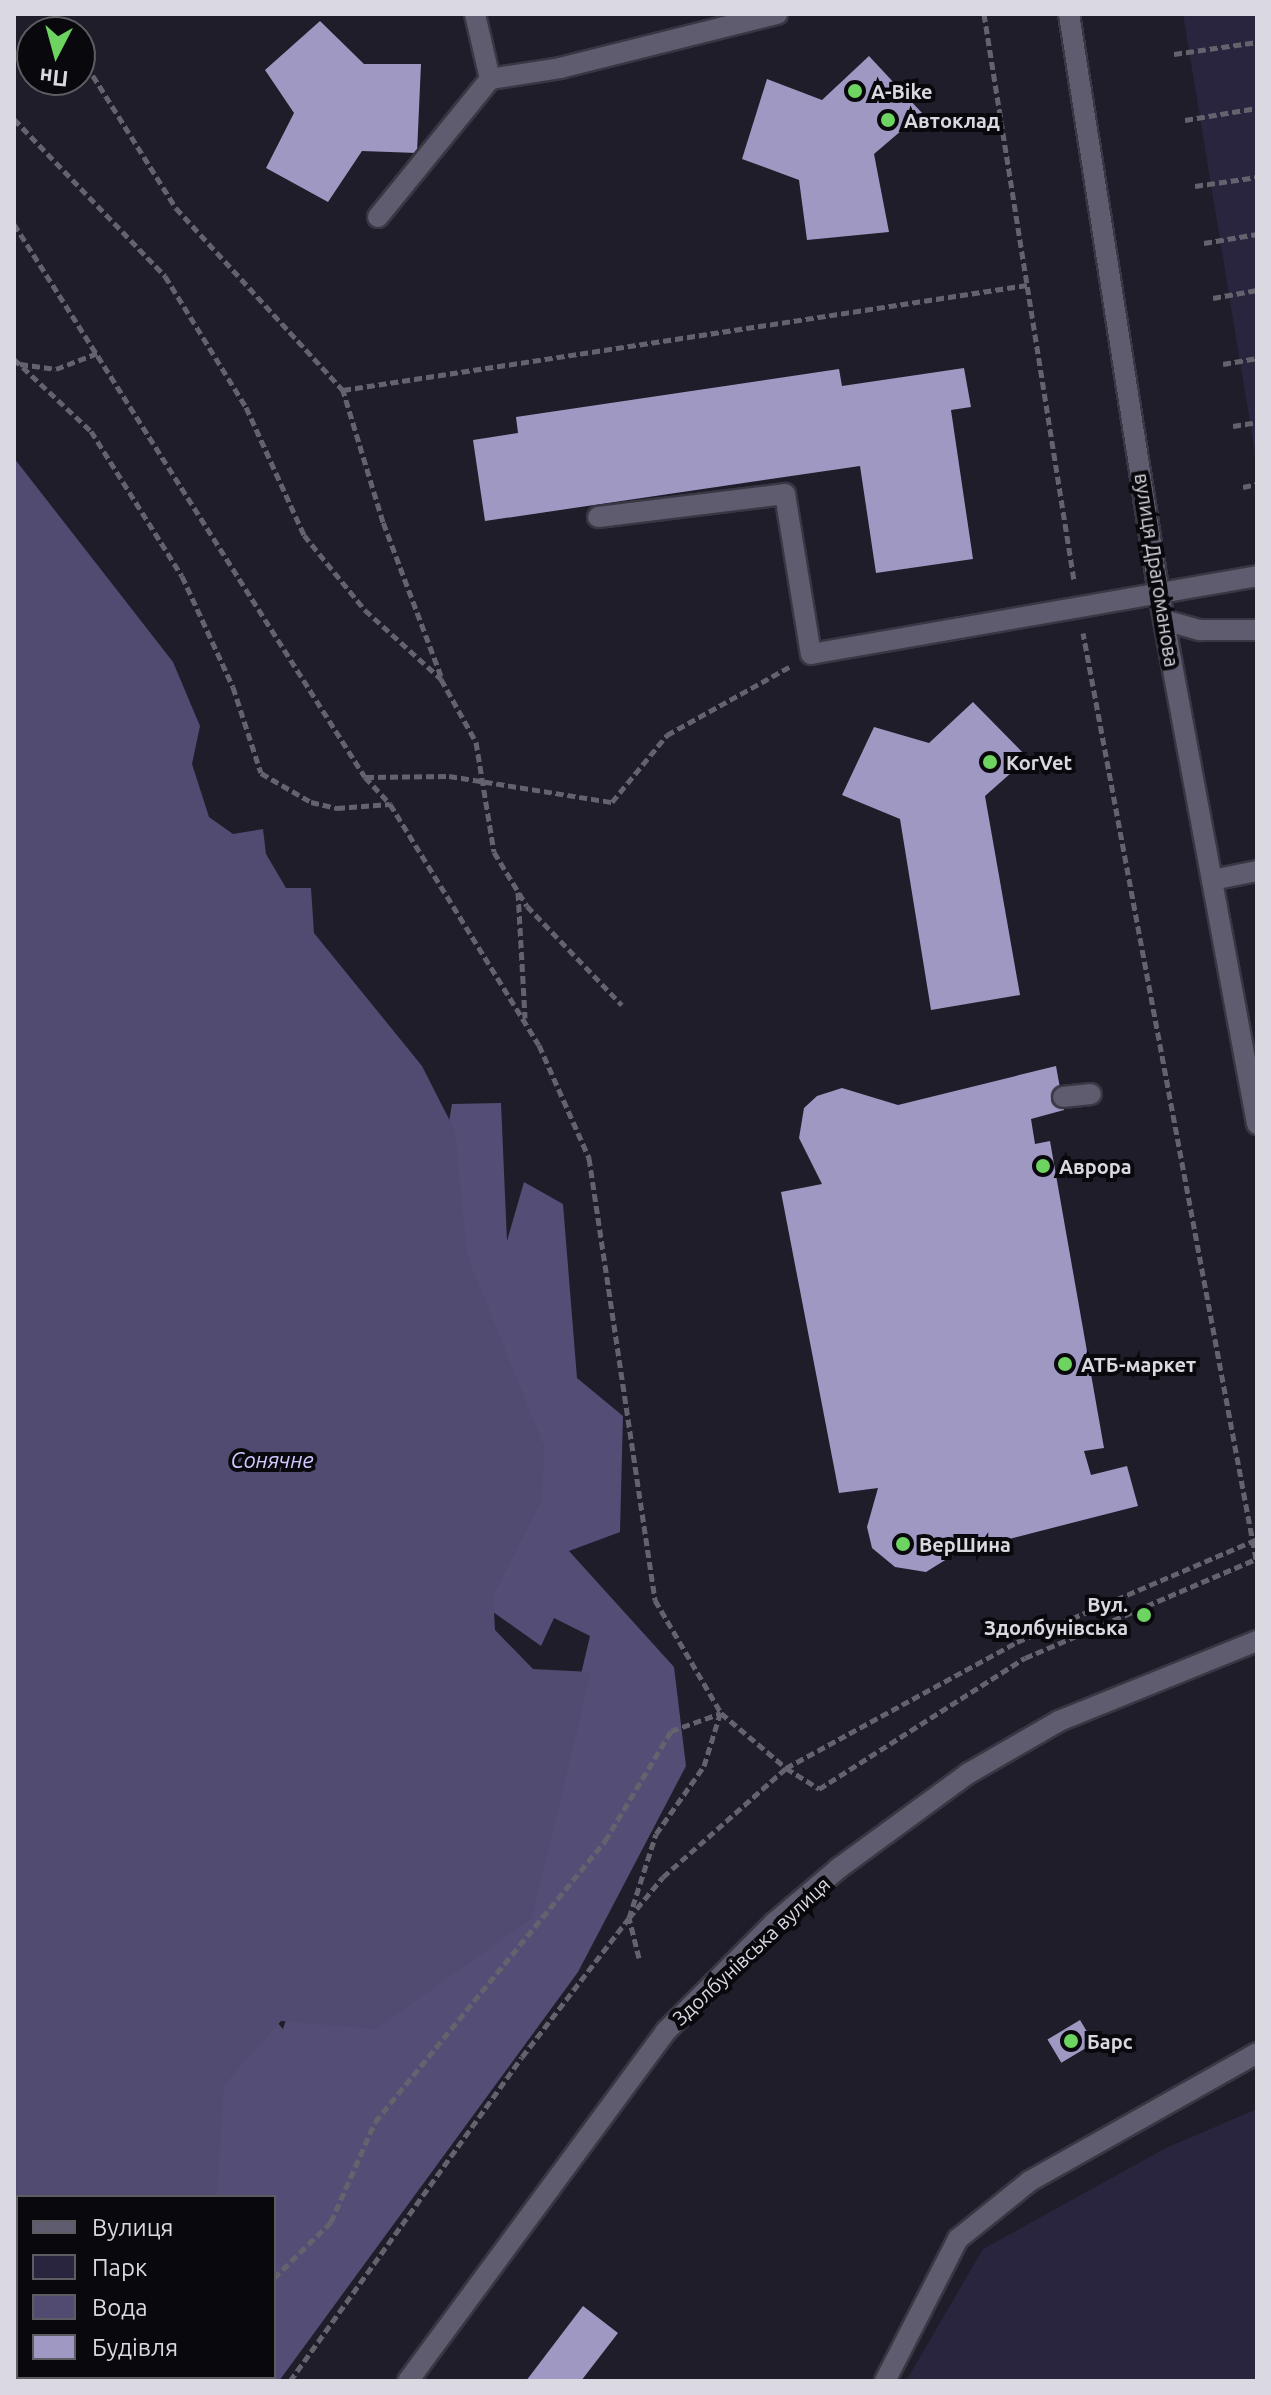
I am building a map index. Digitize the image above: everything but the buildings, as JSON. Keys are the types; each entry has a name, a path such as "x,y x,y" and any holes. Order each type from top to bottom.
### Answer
{"street":[{"path":"475,14 490,79"},
{"path":"378,217 490,79 560,68 726,19 777,14"},
{"name":"вулиця Драгоманова","path":"1069,14 1159,594 1257,1124"},
{"path":"598,517 785,494 811,654 1257,576"},
{"path":"1164,620 1200,630 1257,630"},
{"path":"1212,880 1257,871"},
{"path":"1063,1097 1091,1094"},
{"name":"Здолбунівська вулиця","path":"408,2381 666,2031 774,1923 839,1868 969,1773 1059,1721 1257,1641"},
{"path":"885,2381 958,2239 1030,2181 1257,2053"}],"path":[{"path":"14,224 365,777 390,804 526,1022 589,1158 655,1600 721,1713 786,1768 819,1789 1025,1658 1256,1559 1079,608 984,14"},
{"path":"1174,54 1257,42"},
{"path":"96,80 176,208 343,390 383,522 441,679 476,742 479,783 494,852 518,891 622,1005"},
{"path":"1185,120 1257,108"},
{"path":"14,119 165,276 246,407 304,535 365,610 441,679"},
{"path":"1195,186 1257,177"},
{"path":"1204,243 1257,234"},
{"path":"343,390 1027,285"},
{"path":"1213,298 1257,290"},
{"path":"17,361 56,369 98,353"},
{"path":"1223,364 1257,358"},
{"path":"17,361 91,431 182,576 233,687 261,773 311,802 337,808 390,804"},
{"path":"1233,426 1257,422"},
{"path":"1243,487 1257,484"},
{"path":"365,777 449,776 612,802 667,735 811,654"},
{"path":"518,891 526,1022"},
{"path":"290,2381 522,2057 629,1918 663,1877 786,1768 1017,1642 1254,1540"},
{"path":"639,1958 629,1918 656,1834 704,1766 721,1713"},
{"path":"276,2276 331,2222 375,2122 605,1841 671,1731 721,1713"}],"green space":[{"path":"1183,14 1257,14 1257,465"},
{"path":"1257,2109 1257,2381 906,2381 983,2249 1166,2148"}],"shaded area":[{"path":"501,1103 507,1241 524,1182 563,1204 577,1378 623,1416 620,1532 569,1551 674,1667 686,1766 578,1972 279,2381 72,2381 276,2379 276,2195 194,2195 200,2068 251,1993 283,2029 297,1987 535,1869 590,1636 554,1618 541,1646 479,1602 434,1210 452,1104"}],"water":[{"name":"Сонячне","path":"14,458 173,662 200,726 192,764 209,817 233,834 263,829 266,854 286,888 311,888 314,933 422,1066 455,1131 467,1255 544,1446 542,1500 493,1595 495,1630 533,1669 591,1672 532,1918 376,2029 281,2021 224,2085 217,2195 16,2195 16,2379 85,2379 14,2381"}],"place":[{"name":"A-Bike","path":"855,91"},
{"name":"Автоклад","path":"888,120"},
{"name":"KorVet","path":"990,762"},
{"name":"Аврора","path":"1043,1166"},
{"name":"АТБ-маркет","path":"1065,1364"},
{"name":"ВерШина","path":"903,1544"},
{"name":"Вул. Здолбунівська","path":"1144,1615"},
{"name":"Барс","path":"1071,2041"}]}
